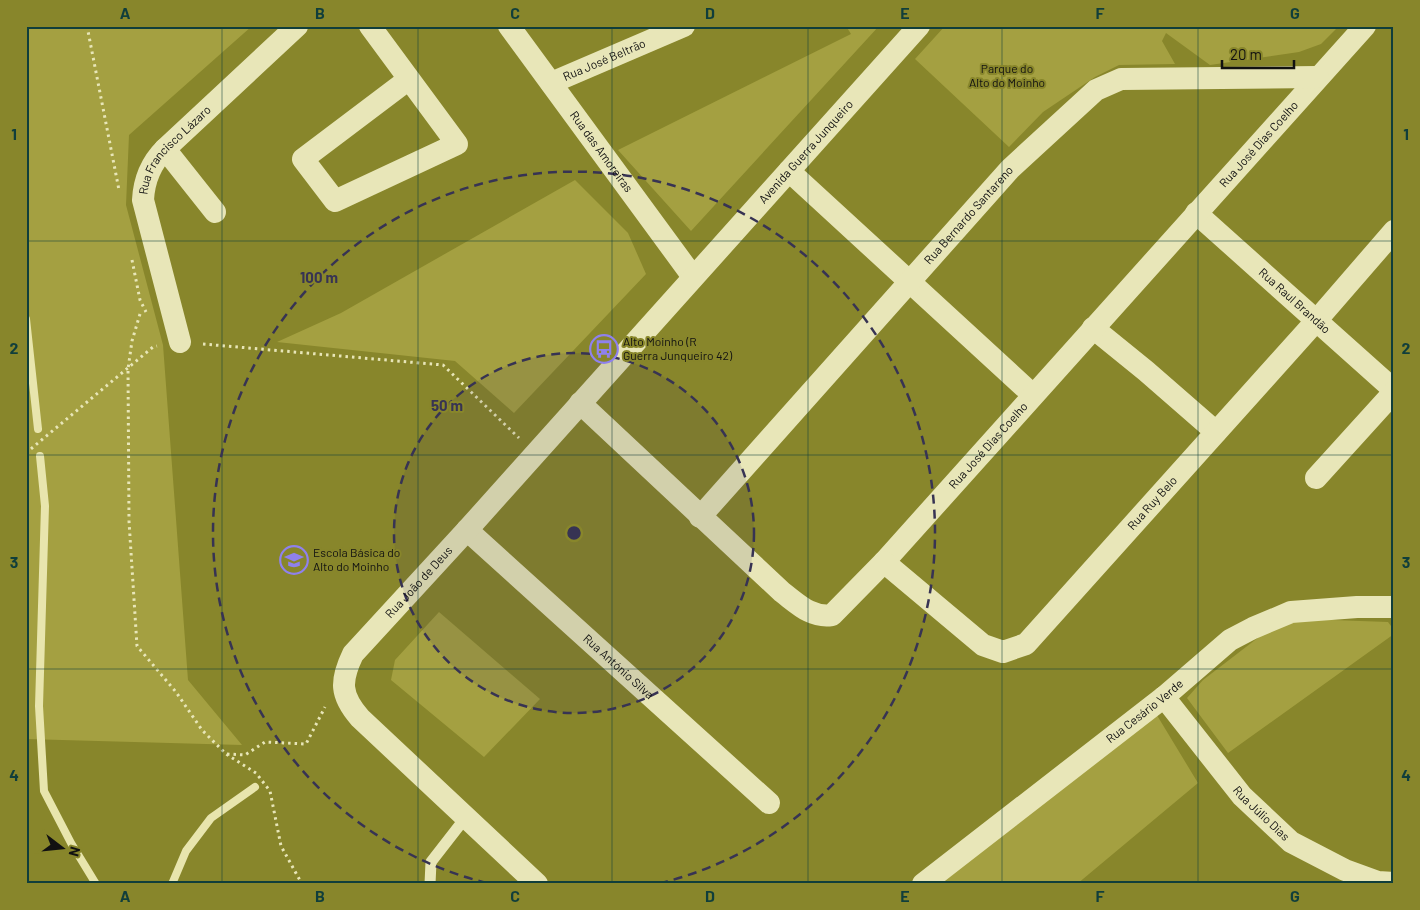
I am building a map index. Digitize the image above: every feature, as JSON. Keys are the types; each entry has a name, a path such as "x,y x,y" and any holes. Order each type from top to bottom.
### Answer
{"street":[{"name":"Rua Francisco Lázaro","path":"180,342 144,200 144,185 150,170 165,148 297,26"},
{"path":"370,26 457,144 335,201 303,160 409,79"},
{"name":"Rua das Amoreiras","path":"509,26 693,277"},
{"name":"Rua José Beltrão","path":"551,83 684,26"},
{"name":"Avenida Guerra Junqueiro","path":"693,277 919,26"},
{"name":"Rua José Dias Coelho","path":"580,403 782,592 810,612 822,616 832,615 884,562 1365,26"},
{"name":"Rua Bernardo Santareno","path":"700,517 1010,168 1096,90 1122,79 1318,77"},
{"path":"165,148 215,212"},
{"path":"789,171 1033,395"},
{"name":"Rua Raul Brandão","path":"1196,213 1394,391"},
{"name":"Rua Ruy Belo","path":"884,562 983,645 1003,652 1026,644 1316,321 1394,231"},
{"name":"Rua João de Deus","path":"537,884 351,708 345,694 343,682 346,669 353,654 468,530 693,277"},
{"path":"1093,328 1216,432"},
{"path":"1316,478 1394,391"},
{"name":"Rua António Silva","path":"468,530 769,803"},
{"name":"Rua Cesário Verde","path":"923,884 1164,697 1230,640 1291,612 1357,607 1394,607"},
{"name":"Rua Júlio Dias","path":"1164,697 1242,796 1291,842 1345,870 1383,883"}],"lane":[{"path":"430,884 431,862 466,817"}],"path":[{"path":"140,314 132,341 128,369 129,521 137,646 176,692 202,730 226,754 256,773 270,791 280,846 302,884"},
{"path":"26,454 153,347 180,342 443,366 535,454"},
{"path":"226,754 246,754 265,742 306,744 327,703"}],"green space":[{"path":"26,26 252,26 129,135 126,205 163,345 188,680 242,745 26,739"},
{"path":"846,26 879,26 691,231 618,150 851,34"},
{"name":"Parque do Alto do Moinho","path":"945,26 1339,26 1321,44 1299,52 1210,65 1166,33 1162,41 1175,64 1119,65 1095,77 1043,112 1009,147 915,59"},
{"path":"575,180 628,233 646,274 514,413 455,361 277,342 341,313"},
{"path":"439,612 540,699 484,757 391,680 395,660"},
{"path":"1305,619 1388,622 1394,630 1394,634 1228,753 1187,698 1203,680 1272,627"},
{"path":"1155,712 1198,783 1077,884 931,884"}],"waterway":[{"path":"26,319 38,429"},
{"path":"40,456 45,506 39,706 44,791 71,843 96,884"},
{"path":"172,884 186,851 211,818 255,787"}],"place":[{"name":"Alto Moinho (R Guerra Junqueiro 42)","path":"604,349"},
{"name":"Escola Básica do Alto do Moinho","path":"294,560"}]}
